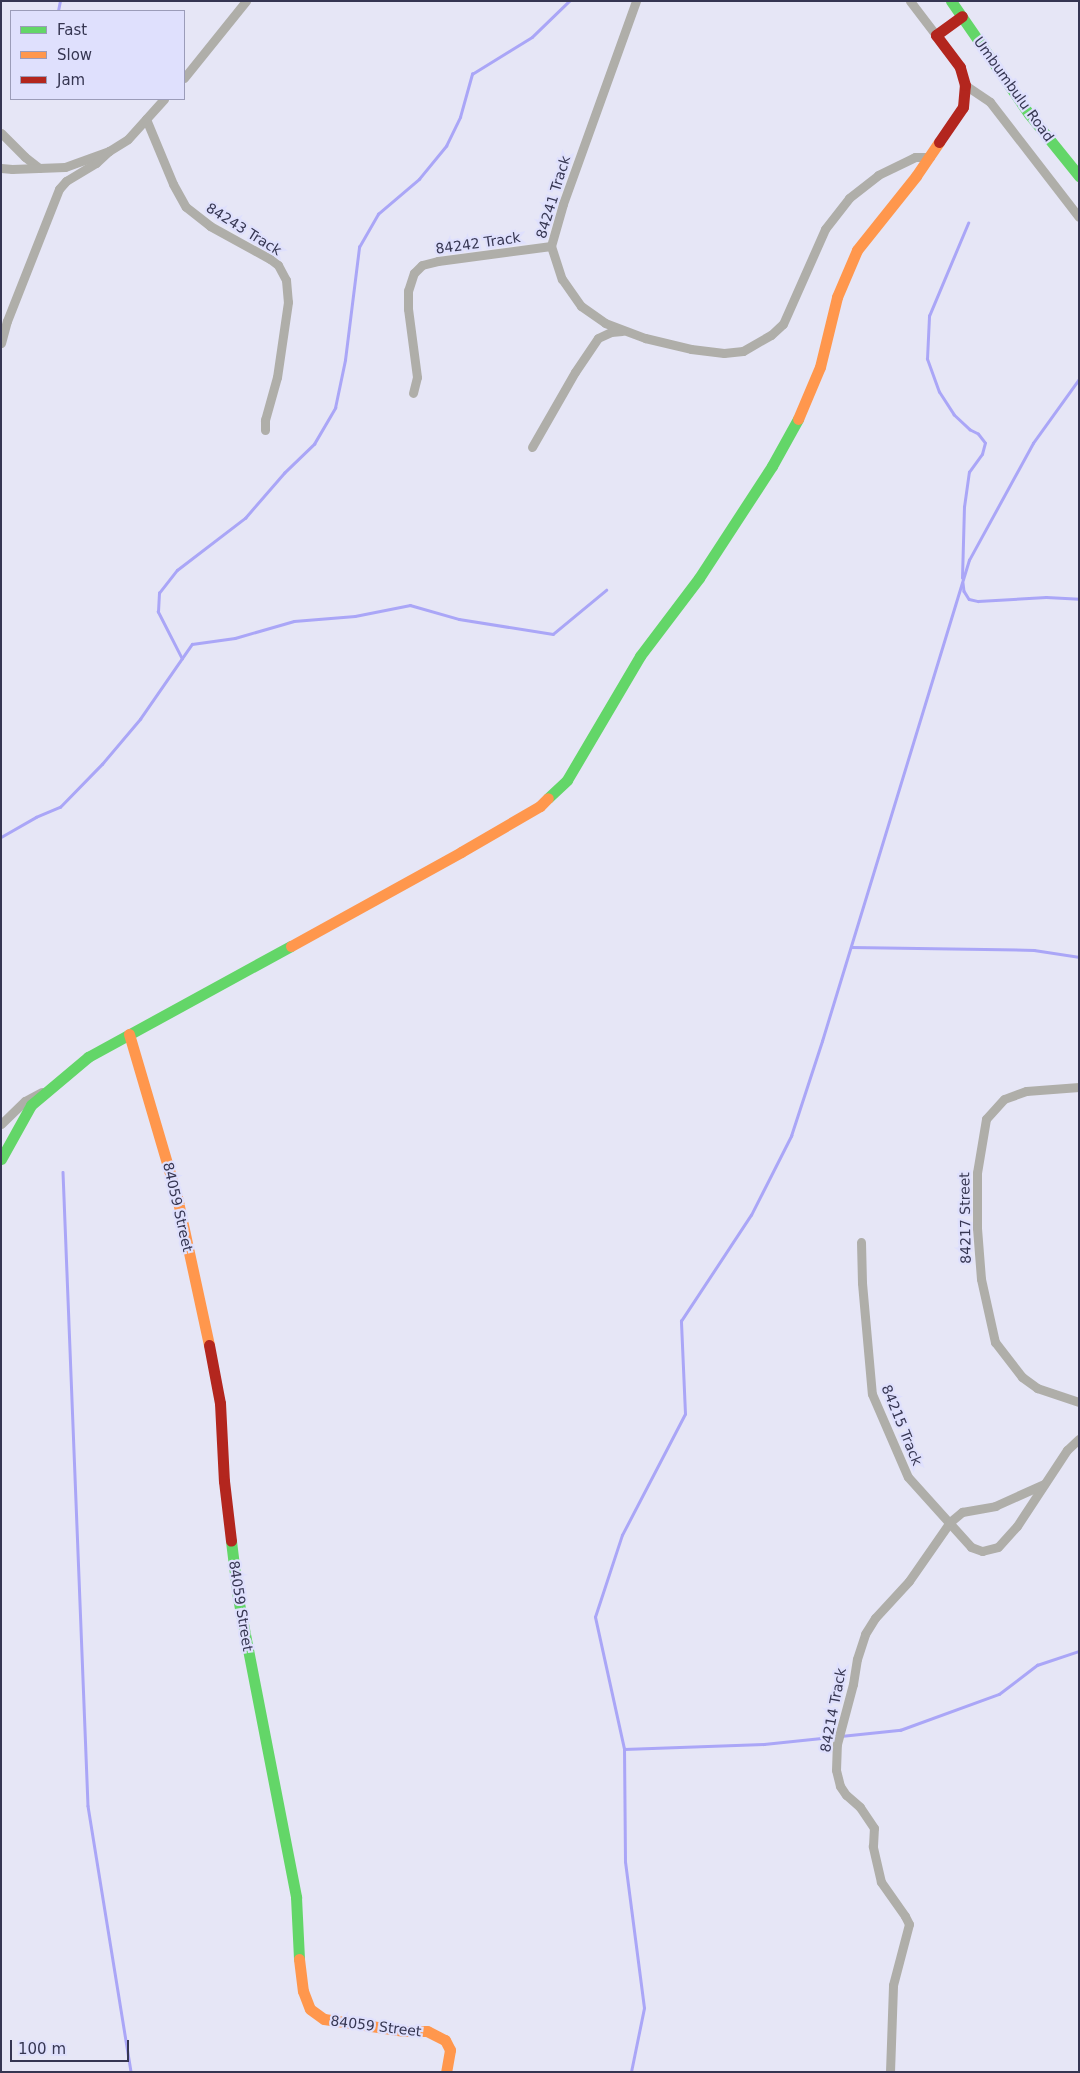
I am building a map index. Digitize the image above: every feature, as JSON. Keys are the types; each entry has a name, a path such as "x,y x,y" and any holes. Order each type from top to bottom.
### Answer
{"street":[{"path":"185,77 246,1"},
{"name":"84241 Track","path":"636,1 563,204 551,246 562,279 581,306 605,323 646,338 691,349 724,352 743,351 771,335 782,324 791,310 825,229 849,198 878,175 915,157 930,156"},
{"path":"1,1159 31,1105 88,1058 461,852 540,806 556,792 576,765 640,656 699,578 772,466 812,392 837,297 857,250 930,156 963,107 965,85 960,67 910,1"},
{"name":"Umbumbulu Road","path":"951,1 1030,114 1079,176"},
{"path":"936,35 962,16"},
{"path":"965,85 990,102 1079,217"},
{"path":"1,343 59,189 66,181 96,163 109,151 128,139 163,100"},
{"name":"84243 Track","path":"146,119 173,184 186,207 210,226 270,259 278,266 286,280 288,302 277,377 265,420 265,430"},
{"path":"1,133 25,157 40,168"},
{"path":"1,168 65,167 109,151"},
{"name":"84242 Track","path":"413,393 416,377 408,300 410,282 414,273 422,265 438,261 551,246"},
{"path":"532,447 575,372 598,338 611,332 624,330"},
{"name":"84059 Street","path":"129,1034 140,1079 162,1142 177,1197 216,1380 220,1403 224,1481 238,1598 296,1897 299,1969 303,1992 310,2009 324,2019 404,2031 427,2031 445,2040 450,2050 446,2072"},
{"name":"84217 Street","path":"1079,1087 1026,1091 1004,1099 986,1119 978,1173 977,1228 981,1279 995,1342 1022,1377 1037,1388 1079,1402"},
{"path":"1,1124 25,1100 47,1090"},
{"name":"84215 Track","path":"861,1242 862,1282 872,1394 908,1477 950,1522 955,1532 971,1547 991,1550 998,1547 1017,1526 1044,1484"},
{"path":"1044,1484 1067,1450 1079,1439"},
{"name":"84214 Track","path":"890,2072 893,1985 908,1924 905,1916 881,1882 873,1846 874,1828 870,1819 846,1795 840,1786 836,1770 837,1744 853,1684 857,1659 865,1634 875,1618 909,1580 950,1522 962,1512 994,1506 1044,1484"}],"waterway":[{"path":"58,10 60,1"},
{"path":"182,659 158,612 159,593 177,570 245,518 284,473 314,444 335,408 345,360 359,247 378,214 419,179 446,146 460,117 472,74 532,37 569,1"},
{"path":"962,578 964,507 969,472 982,454 985,443 978,434 970,430 954,415 939,392 927,359 929,316 968,223"},
{"path":"631,2072 644,2008 625,1862 624,1749 595,1617 622,1535 685,1414 681,1321 751,1215 791,1136 822,1041 969,560 1033,443 1079,379"},
{"path":"963,583 964,591 969,599 978,601 1046,597 1079,599"},
{"path":"1,837 36,817 60,807 102,764 140,719 192,644 235,638 294,621 355,616 410,605 459,619 553,634 606,590"},
{"path":"851,947 1034,950 1079,957"},
{"path":"63,1172 88,1806 131,2072"},
{"path":"624,1749 764,1744 900,1730 999,1694 1037,1665 1079,1651"}],"traffic: fast":[{"path":"951,1 1029,114 1079,176"},
{"path":"548,798 567,780 640,656 699,578 772,466 798,419"},
{"path":"1,1159 31,1105 88,1057 291,946"},
{"path":"231,1541 238,1598 296,1897 299,1959"}],"traffic: slow":[{"path":"798,419 820,367 837,297 857,250 916,176 939,142"},
{"path":"291,946 461,852 540,806 548,798"},
{"path":"129,1034 177,1197 209,1345"},
{"path":"299,1959 303,1991 310,2009 324,2019 404,2031 427,2031 445,2040 450,2050 446,2072"}],"traffic: jam":[{"path":"939,142 963,107 965,85 960,67 936,35 962,16"},
{"path":"209,1345 220,1403 224,1481 231,1541"}]}
